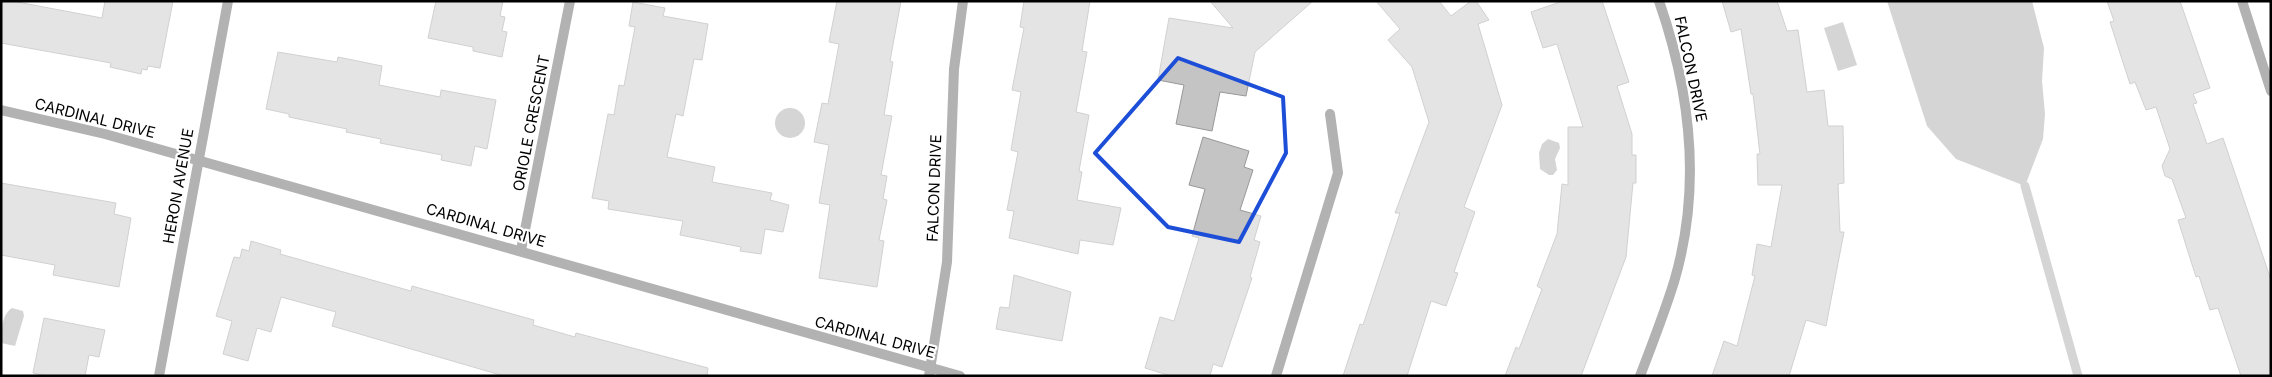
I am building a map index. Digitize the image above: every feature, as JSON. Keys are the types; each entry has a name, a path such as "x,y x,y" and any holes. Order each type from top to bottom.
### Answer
{"street":[{"name":"HERON AVENUE","path":"159,376 228,1"},
{"name":"ORIOLE CRESCENT","path":"522,250 570,1"},
{"name":"FALCON DRIVE","path":"930,372 947,262 955,60 963,1"},
{"name":"FALCON DRIVE","path":"1640,376 1674,280 1684,236 1690,178 1691,144 1684,97 1660,1"},
{"path":"2242,1 2271,91"},
{"name":"CARDINAL DRIVE","path":"1,110 105,134 522,250 930,372 960,376"},
{"path":"1276,376 1338,173 1330,114"}],"highlighted area":[{"path":"1178,58 1283,97 1286,153 1239,242 1168,227 1095,153"}],"shaded area":[{"path":"1887,1 2032,1 2044,48 2042,81 2045,114 2043,139 2025,186 1956,159 1927,126"},
{"path":"1843,22 1857,65 1838,71 1824,28"},
{"path":"790,108 801,112 805,123 801,134 790,138 779,134 775,123 779,112"},
{"path":"1548,139 1559,143 1560,148 1555,159 1557,170 1553,175 1549,175 1540,169 1539,153 1542,144"},
{"path":"12,308 23,311 24,316 15,346 1,343 4,319"}],"building":[{"path":"1,1 12,1 102,18 105,1 173,1 160,68 148,66 147,70 142,69 141,74 110,67 111,63 1,43"},
{"path":"436,1 503,1 500,16 505,17 502,31 507,32 502,57 473,51 473,47 428,38"},
{"path":"837,1 901,1 890,61 893,62 884,115 892,116 881,175 887,176 883,199 887,200 879,240 884,241 877,287 819,278 830,205 819,203 829,145 814,142 822,103 828,104 839,44 829,42"},
{"path":"1024,1 1090,1 1082,51 1087,52 1076,112 1089,115 1079,171 1082,172 1077,200 1121,208 1113,245 1080,240 1078,254 1009,238 1014,211 1007,210 1018,152 1011,150 1021,92 1012,90 1024,28 1020,27"},
{"path":"1210,1 1313,1 1255,52 1246,96 1220,92 1212,131 1176,124 1184,85 1158,80 1169,18 1233,28"},
{"path":"1376,1 1439,1 1451,16 1471,1 1476,1 1489,20 1478,24 1502,105 1464,207 1475,212 1454,272 1458,273 1446,306 1431,301 1407,376 1343,376 1360,324 1363,325 1400,213 1395,213 1429,122 1412,67 1388,40 1400,29"},
{"path":"1563,1 1602,1 1629,82 1617,86 1632,134 1632,155 1636,155 1636,183 1633,183 1626,257 1581,376 1505,376 1516,347 1519,349 1542,289 1537,286 1557,234 1562,184 1568,185 1568,127 1583,127 1557,44 1543,48 1531,12"},
{"path":"1722,1 1777,1 1787,31 1798,30 1807,92 1824,90 1828,126 1843,126 1844,183 1838,184 1840,232 1844,232 1826,326 1806,320 1789,376 1712,376 1724,341 1737,346 1755,276 1752,275 1757,244 1771,247 1782,185 1758,185 1757,154 1760,154 1753,94 1751,94 1741,29 1731,32"},
{"path":"2107,1 2180,1 2210,88 2193,94 2197,103 2193,104 2207,144 2223,138 2271,280 2271,376 2241,376 2218,308 2210,310 2199,276 2196,277 2178,220 2186,218 2172,179 2165,176 2162,166 2170,149 2156,107 2146,110 2135,82 2130,84 2110,22 2114,21"},
{"path":"633,2 665,8 663,16 708,24 702,60 694,59 683,116 676,114 667,157 715,167 712,182 772,193 770,200 789,205 783,232 765,229 761,254 740,251 741,247 680,235 683,221 608,209 609,201 592,198 608,114 614,115 619,85 624,86 635,27 629,26"},
{"path":"278,52 337,62 338,57 382,66 379,85 440,97 441,90 496,100 487,149 475,146 471,166 441,160 442,155 380,143 381,139 346,132 347,129 289,117 289,114 266,109"},
{"path":"1203,137 1249,151 1244,167 1253,170 1240,210 1261,216 1254,240 1260,242 1250,277 1252,278 1222,367 1213,364 1210,376 1171,376 1145,368 1160,317 1174,321 1199,238 1192,236 1205,189 1189,185"},
{"path":"1,183 116,203 114,214 131,218 119,287 53,275 55,265 1,255"},
{"path":"251,241 281,250 280,254 411,291 412,286 534,320 533,325 575,337 576,333 708,368 707,376 504,376 332,326 336,312 281,297 271,332 257,328 248,361 223,354 232,321 216,316 234,257 240,258 242,249 249,251"},
{"path":"1014,275 1071,292 1062,341 996,329 1000,307 1009,308"},
{"path":"44,318 105,330 99,357 89,355 85,376 47,376 33,373"}],"waterway":[{"path":"2025,186 2078,376"}]}
